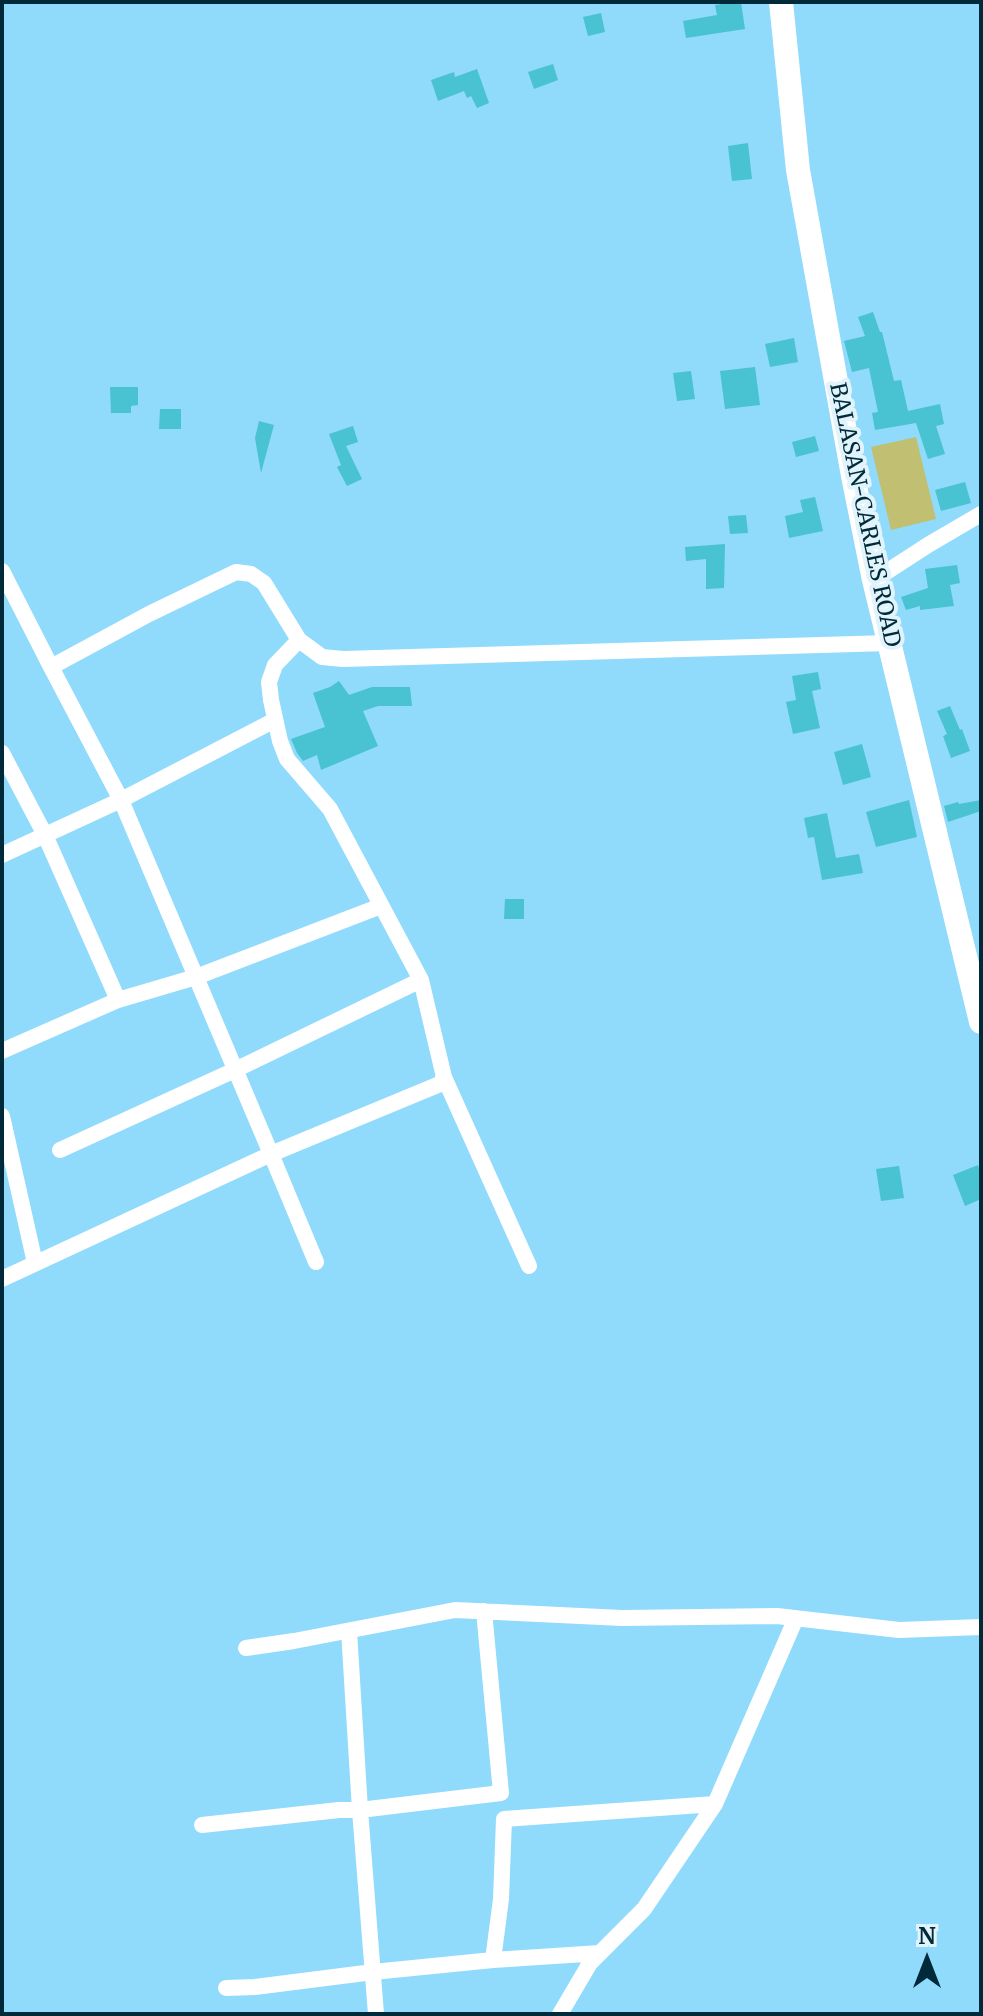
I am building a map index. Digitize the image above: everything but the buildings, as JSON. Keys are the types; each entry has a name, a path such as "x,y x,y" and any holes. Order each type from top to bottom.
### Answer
{"main road":[{"name":"BALASAN-CARLES ROAD","path":"781,2 798,170 853,476 874,580 981,1022"}],"street":[{"path":"874,580 981,514"},
{"path":"2,571 9,599 51,667 121,800 316,1262"},
{"path":"51,667 236,572 251,574 264,583 299,640 322,657 343,659 889,643"},
{"path":"299,640 275,665 269,682 280,741 287,759 330,809 421,980 444,1077 529,1266"},
{"path":"2,855 121,800 275,720"},
{"path":"2,753 45,835 118,1000"},
{"path":"2,1051 118,1000 196,977 381,906"},
{"path":"60,1150 421,980"},
{"path":"2,1279 271,1154 440,1084 444,1077"},
{"path":"2,1116 35,1263"},
{"path":"246,1648 455,1610 622,1618 777,1616 899,1630 981,1627"},
{"path":"484,1611 504,1819 501,1899 493,1960"},
{"path":"560,2014 590,1963 644,1909 715,1804 796,1618"},
{"path":"349,1631 376,2014"},
{"path":"202,1825 501,1793"},
{"path":"504,1819 715,1804"},
{"path":"226,1988 493,1960 600,1953"}],"shaded area":[{"path":"916,437 936,519 891,530 871,447"}]}
